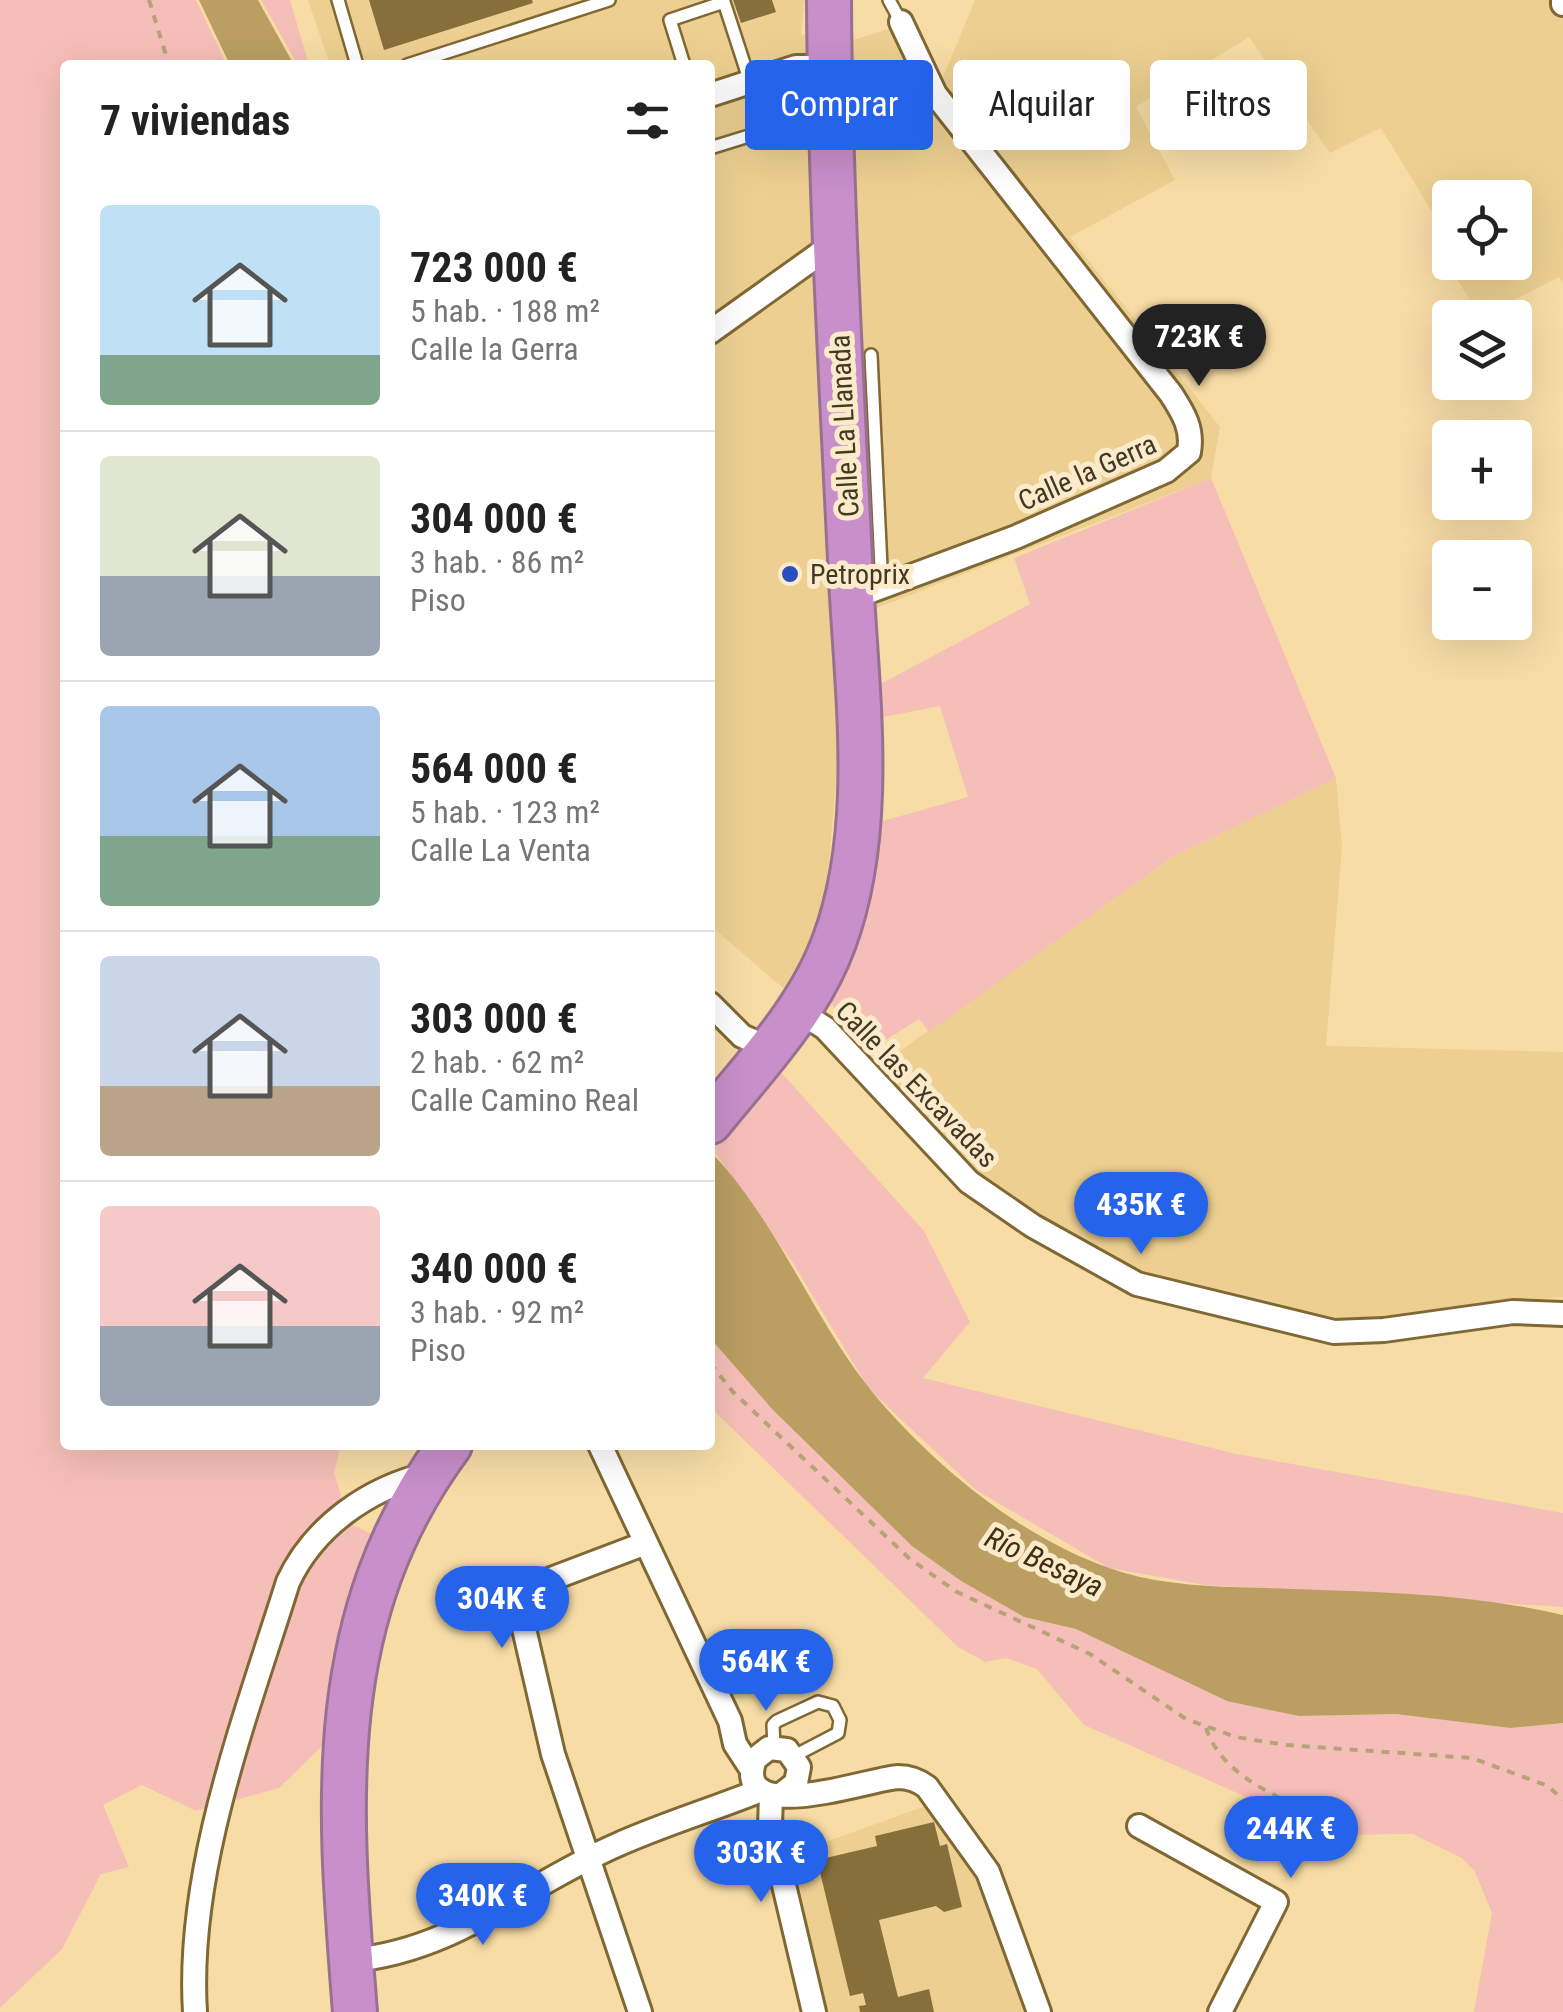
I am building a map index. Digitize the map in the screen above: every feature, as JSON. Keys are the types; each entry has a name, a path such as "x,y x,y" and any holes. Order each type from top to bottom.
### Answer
{"highway":[{"name":"Calle La Llanada","path":"715,1116 798,1011 834,942 852,867 867,593 836,242 832,106 821,38"},
{"path":"356,2012 342,1820 347,1699 366,1617 384,1566 440,1459"}],"street":[{"name":"Calle la Gerra","path":"867,593 1016,537 1166,472 1190,452 1191,440 1190,426 1172,394 927,84 901,22"},
{"path":"788,60 821,38"},
{"path":"715,93 745,84"},
{"path":"715,328 836,242"},
{"path":"715,1009 762,1057"},
{"name":"Calle las Excavadas","path":"798,1011 825,1028 969,1182 1033,1226 1137,1284 1334,1332 1370,1331 1513,1312 1563,1314"},
{"path":"602,1450 730,1721 775,1772 820,1794 900,1777 914,1779 932,1792 988,1872 1039,2012"},
{"path":"195,2012 193,1983 214,1822 288,1582 306,1553 344,1514 440,1459"},
{"path":"640,2012 554,1754 519,1602 524,1592 538,1583 646,1543"},
{"path":"351,1960 401,1952 460,1930 590,1858 722,1806 775,1772"},
{"path":"775,1772 770,1826 814,2012"},
{"path":"1139,1826 1276,1902 1220,2012"}],"lane":[{"path":"338,0 356,60"},
{"path":"423,60 609,0"},
{"path":"889,0 901,22"},
{"path":"682,60 670,20 724,2 749,60"},
{"path":"715,146 745,137"},
{"path":"867,593 872,354"},
{"path":"818,1702 833,1706 840,1720 838,1733 775,1772 773,1725 818,1702"}],"path":[{"path":"150,0 167,60"},
{"path":"715,1369 733,1392 910,1559 957,1592 1090,1654 1170,1709 1236,1737 1286,1745 1472,1758 1548,1786 1563,1800"},
{"path":"1206,1726 1212,1744 1234,1772 1326,1821 1255,1842 1222,1872"}],"shaded area":[{"path":"0,0 196,0 225,60 60,60 60,1450 340,1450 334,1473 350,1524 374,1535 332,1657 322,1746 279,1788 196,1811 142,1785 103,1805 129,1867 101,1874 62,1949 0,2008"},
{"path":"261,0 290,0 308,60 295,60"},
{"path":"308,0 805,0 801,34 842,44 909,22 929,60 745,60 745,150 933,150 933,67 941,82 975,0 1555,0 1563,12 1563,284 1559,277 1514,300 1470,300 1457,280 1532,280 1532,180 1432,180 1432,212 1381,128 1330,153 1307,120 1307,60 1265,60 1249,37 1212,60 1150,60 1150,98 1136,107 1150,133 1150,150 1159,150 1175,180 1070,237 1220,427 1211,478 869,611 832,611 839,745 827,888 808,951 785,990 715,929 715,60 328,60"},
{"path":"1211,478 1336,778 1172,857 929,1032 919,1019 863,1054 845,1037 829,995 872,824 968,797 940,706 873,719 873,688 1030,604 1014,558"},
{"path":"1336,778 1342,847 1326,1046 1563,1052 1563,1297 1335,1321 1138,1277 998,1197 893,1094 899,1083 892,1058 900,1051 1172,857"},
{"path":"779,1070 924,1231 970,1322 923,1378 1237,1454 1563,1513 1563,1607 1205,1585 1109,1568 976,1490 869,1389 793,1263 715,1153 715,1142"},
{"path":"715,1344 773,1410 912,1546 961,1581 1024,1617 1076,1629 1299,1716 1396,1714 1510,1728 1563,1723 1563,2012 1474,2012 1492,1913 1475,1872 1462,1858 1413,1834 1332,1835 1084,1725 1037,1669 1006,1658 985,1662 958,1647 715,1412"},
{"path":"925,1806 937,1810 987,1881 1031,2012 824,2012 787,1856"}],"water":[{"path":"199,0 258,0 291,60 228,60"},
{"name":"Río Besaya","path":"715,1157 758,1212 860,1376 939,1461 1000,1511 1068,1551 1159,1581 1428,1595 1496,1602 1563,1615 1563,1723 1510,1728 1396,1714 1299,1716 1227,1701 1076,1629 1024,1617 961,1581 912,1546 773,1410 715,1344"}],"building":[{"path":"369,0 532,0 533,3 384,50"},
{"path":"733,0 772,0 776,12 741,23"},
{"path":"934,1822 940,1846 947,1844 962,1907 944,1912 936,1906 879,1920 898,1997 929,1989 934,2012 860,2012 859,2006 866,2005 863,1993 850,1996 817,1860 877,1846 875,1836"}],"place":[{"name":"Petroprix","path":"790,574"}]}
